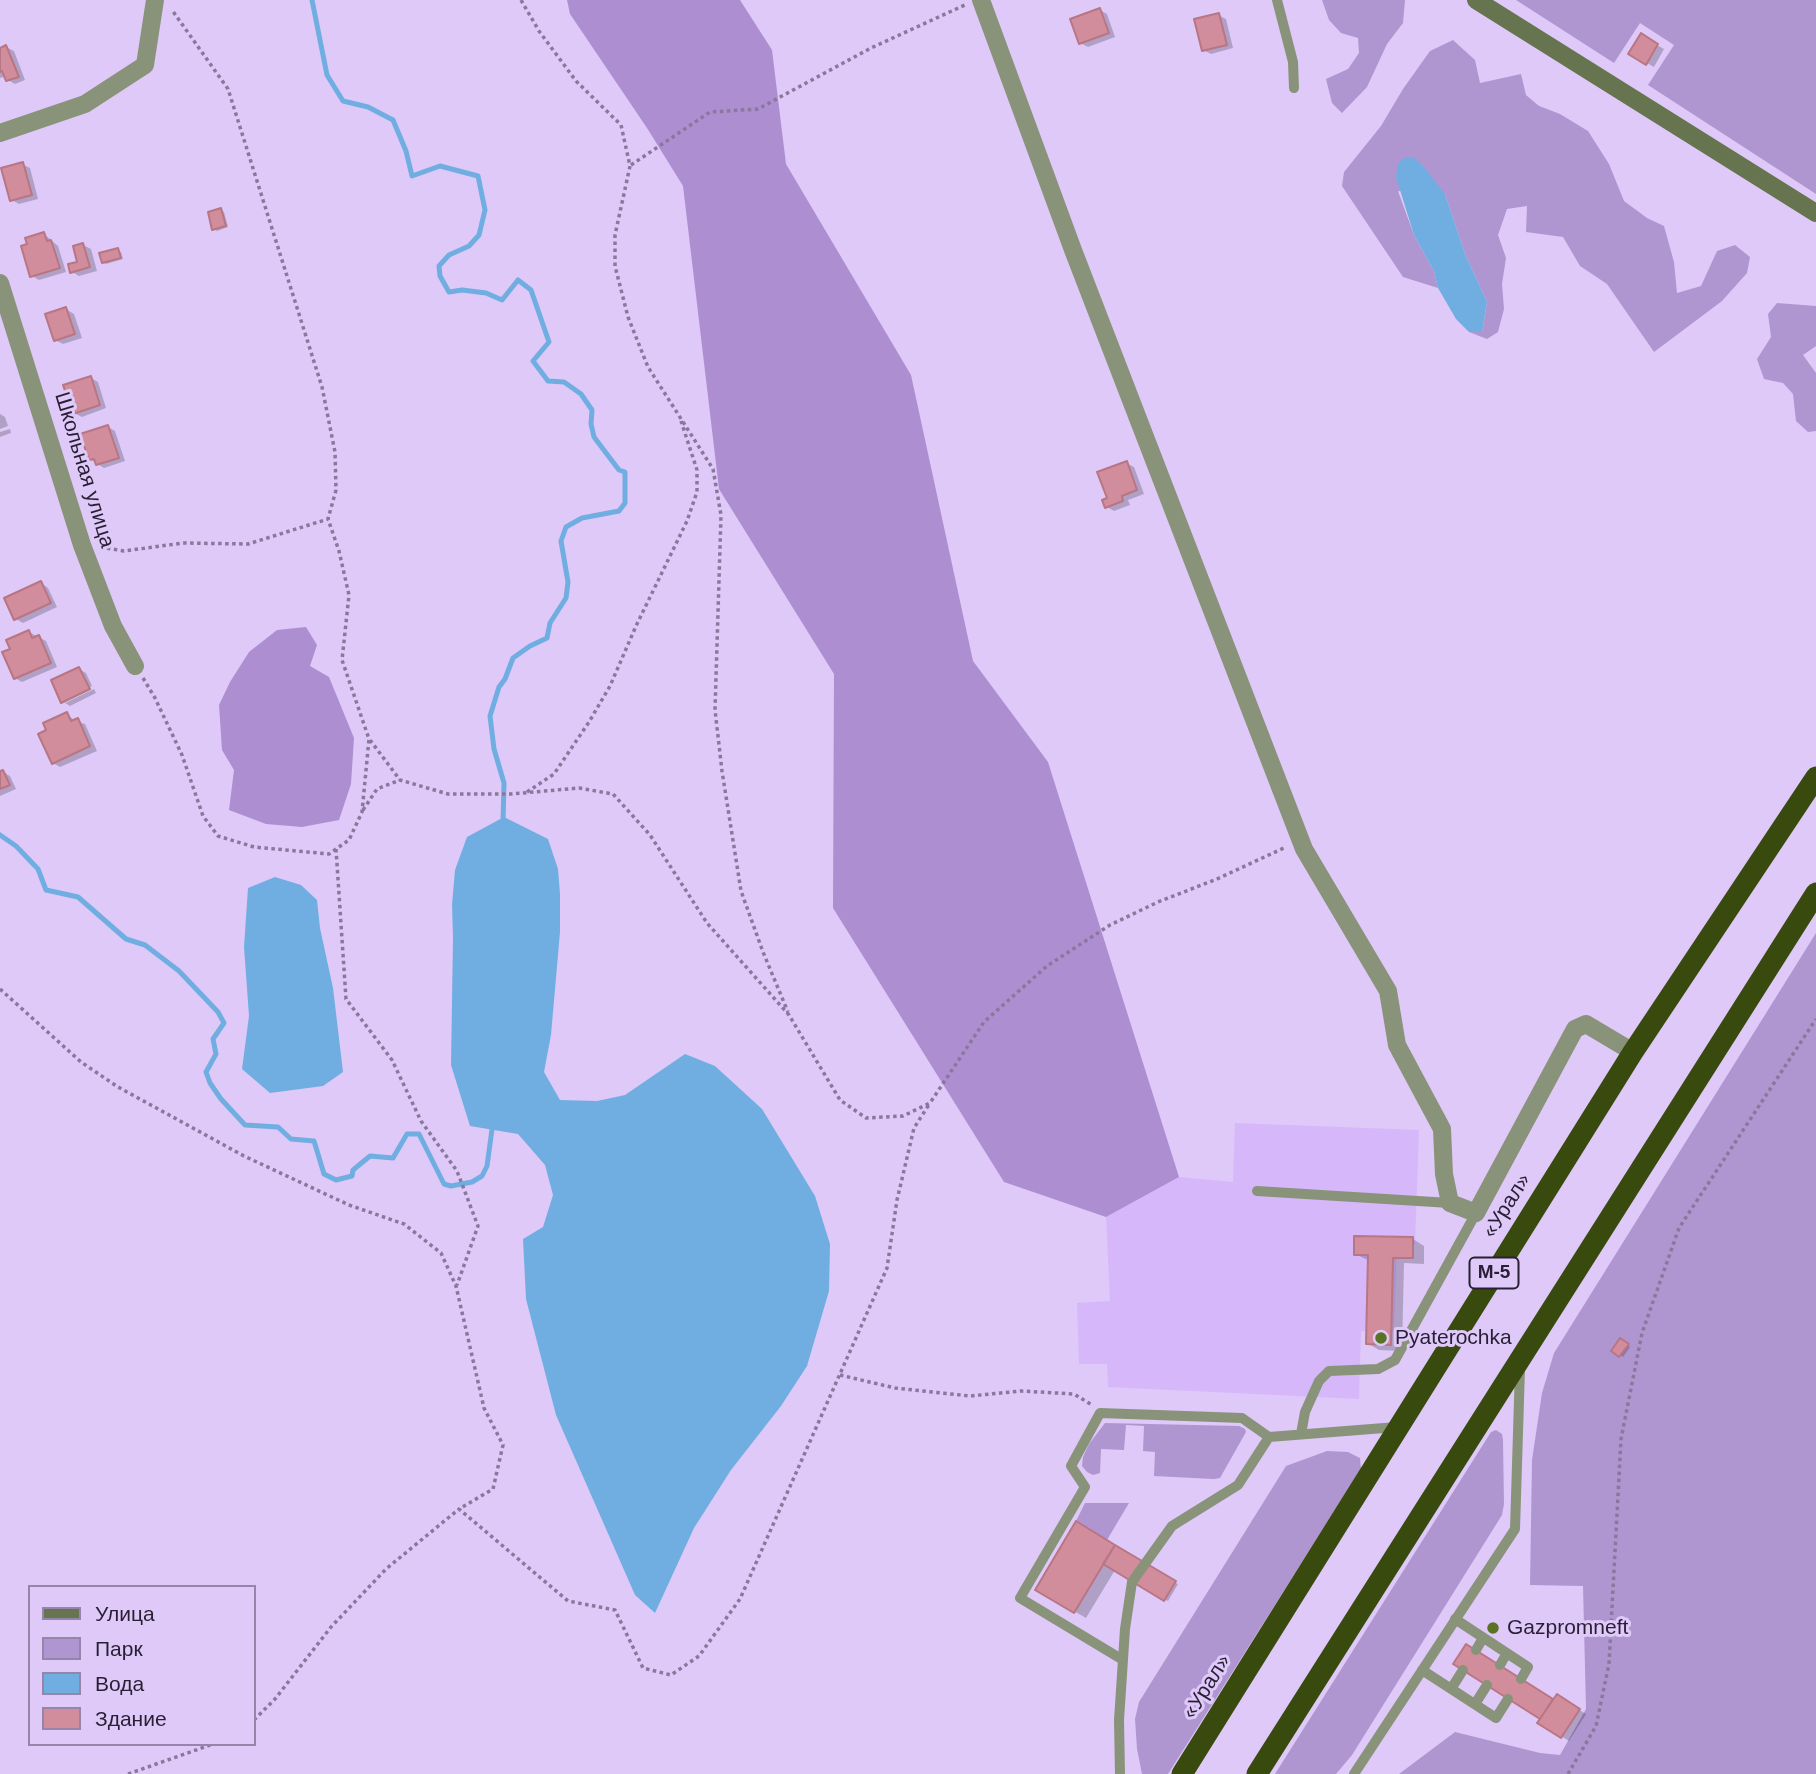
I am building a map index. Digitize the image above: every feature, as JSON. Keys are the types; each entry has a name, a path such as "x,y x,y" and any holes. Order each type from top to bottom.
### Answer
{"highway":[{"name":"«Урал»","path":"1182,1774 1633,1052 1816,777"},
{"path":"1258,1774 1816,893"}],"main road":[{"path":"1476,0 1816,213"}],"street":[{"path":"0,133 85,104 145,65 155,0"},
{"path":"981,0 1078,263 1189,546 1300,841 1388,991 1397,1045 1442,1129 1444,1174 1450,1203 1476,1213 1575,1029 1586,1024 1633,1052"},
{"name":"Школьная улица","path":"0,283 82,545 113,626 135,666"}],"lane":[{"path":"1277,0 1293,62 1294,88"},
{"path":"1257,1191 1450,1203"},
{"path":"1301,1434 1314,1391 1329,1371 1378,1370 1395,1360 1476,1213"},
{"path":"1354,1774 1515,1530 1521,1362"},
{"path":"1123,1660 1020,1598 1085,1487 1071,1466 1100,1413 1242,1418 1269,1437 1398,1427"},
{"path":"1120,1774 1119,1720 1132,1582 1172,1526 1238,1485 1269,1437"},
{"path":"1455,1619 1528,1667 1521,1679"},
{"path":"1476,1650 1483,1637"},
{"path":"1500,1665 1507,1653"},
{"path":"1422,1670 1496,1718 1508,1699"},
{"path":"1451,1689 1463,1670"},
{"path":"1475,1704 1487,1685"}],"path":[{"path":"164,0 228,89 322,387 335,452 336,490 328,519 339,551 349,596 342,660 369,739 400,780 448,794 511,794 579,788 613,794 650,835 707,923 789,1015"},
{"path":"520,0 576,81 621,125 630,166 615,235 615,266 628,317 648,367 713,469 721,515 715,710 741,891 789,1015 840,1100 866,1118 903,1116 930,1103"},
{"path":"630,166 710,112 758,109 871,48 975,0"},
{"path":"524,793 554,774 610,687 687,521 697,492 697,470 680,415"},
{"path":"82,545 124,551 183,543 248,544 328,519"},
{"path":"135,666 169,727 203,816 218,836 254,847 329,854 349,841 362,812 377,789 400,780"},
{"path":"362,812 369,739"},
{"path":"460,1509 568,1601 615,1611 643,1668 671,1675 699,1656 740,1599 887,1268 897,1200 914,1128 984,1022 1046,966 1122,919 1300,841"},
{"path":"335,849 346,999 392,1060 421,1121 457,1172 478,1226 456,1286"},
{"path":"0,989 81,1062 118,1087 244,1156 349,1205 404,1224 441,1254 456,1286 484,1408 503,1445 493,1489 460,1509 386,1569 331,1627 275,1699 256,1718"},
{"path":"1568,1774 1596,1726 1609,1664 1621,1439 1642,1333 1679,1228 1816,1019"},
{"path":"841,1375 895,1388 970,1395 1021,1391 1074,1394 1105,1413"},
{"path":"128,1774 207,1746"}],"shaded area":[{"path":"567,0 740,0 772,50 786,164 911,375 973,661 1048,762 1179,1177 1106,1217 1004,1182 833,908 834,674 719,489 683,186 570,14"},
{"path":"306,627 317,645 310,666 329,677 354,738 351,784 339,820 302,827 266,824 229,810 234,770 222,750 219,705 249,652 277,630"},
{"path":"1235,1123 1419,1130 1415,1245 1397,1245 1394,1332 1361,1331 1359,1399 1108,1387 1107,1364 1079,1364 1077,1303 1110,1301 1106,1217 1179,1177 1233,1182"}],"green space":[{"path":"1322,0 1405,0 1403,23 1387,44 1367,87 1342,113 1332,103 1326,79 1348,69 1359,53 1358,38 1341,33 1329,20"},
{"path":"1516,0 1816,0 1816,194 1648,85 1674,45 1640,23 1614,63"},
{"path":"1453,40 1475,60 1480,83 1521,74 1526,95 1539,106 1560,114 1588,131 1609,164 1624,201 1647,218 1664,226 1674,262 1677,293 1701,286 1717,251 1735,245 1750,257 1747,273 1722,301 1654,352 1607,284 1580,266 1563,237 1526,232 1527,206 1507,209 1498,235 1506,258 1502,284 1504,309 1498,332 1487,339 1469,332 1482,332 1487,302 1465,254 1445,194 1398,191 1414,235 1434,271 1438,288 1403,277 1342,186 1344,172 1381,126 1430,51"},
{"path":"1777,303 1816,306 1816,346 1803,355 1816,373 1816,431 1808,432 1796,421 1793,394 1783,383 1764,379 1757,359 1771,337 1768,314"},
{"path":"1816,933 1816,1774 1399,1774 1455,1732 1540,1753 1560,1755 1586,1709 1583,1586 1530,1585 1532,1460 1542,1393 1554,1353"},
{"path":"1105,1423 1239,1426 1246,1432 1220,1478 1154,1476 1155,1452 1143,1451 1144,1426 1126,1425 1124,1450 1101,1449 1100,1473 1093,1475 1082,1466 1083,1457"},
{"path":"1496,1430 1502,1434 1503,1440 1502,1515 1352,1755 1336,1774 1275,1774 1491,1432"},
{"path":"1327,1451 1348,1452 1360,1458 1361,1469 1168,1774 1142,1774 1135,1719 1139,1702 1286,1466"},
{"path":"1085,1503 1129,1503 1107,1540 1076,1521"}],"water":[{"path":"1405,157 1414,158 1424,167 1445,194 1465,254 1487,302 1482,332 1469,332 1456,319 1438,288 1434,271 1414,235 1396,177 1398,164"},
{"path":"504,817 548,839 558,869 560,932 551,1035 544,1072 560,1100 597,1101 625,1095 685,1054 715,1066 762,1109 815,1196 830,1244 829,1291 807,1366 781,1406 731,1470 694,1528 655,1613 635,1595 556,1415 526,1299 523,1239 543,1227 553,1195 545,1165 518,1134 470,1126 451,1065 452,905 455,870 467,837"},
{"path":"275,877 301,885 317,900 333,988 343,1072 323,1086 270,1093 242,1069 249,1016 244,947 248,888"}],"building":[{"path":"1100,8 1109,33 1079,44 1070,19"},
{"path":"1219,13 1227,45 1202,51 1194,19"},
{"path":"1641,33 1658,44 1646,65 1628,54"},
{"path":"6,45 19,77 6,81 2,71 0,72 0,48"},
{"path":"23,162 32,195 10,201 1,168"},
{"path":"221,208 226,226 212,230 208,212"},
{"path":"44,232 47,241 51,240 60,268 30,277 21,246 27,244 25,238"},
{"path":"83,243 90,267 70,273 68,264 77,262 73,246"},
{"path":"118,248 121,258 102,263 99,253"},
{"path":"66,307 75,334 54,341 45,314"},
{"path":"91,376 100,405 73,414 63,385"},
{"path":"108,425 119,458 96,465 94,459 89,460 80,434"},
{"path":"1127,461 1137,490 1122,496 1123,501 1105,508 1102,500 1107,498 1097,472"},
{"path":"41,581 51,603 14,620 4,598"},
{"path":"29,630 32,638 39,635 51,663 14,679 2,652 10,649 6,640"},
{"path":"79,667 90,689 61,703 51,680"},
{"path":"67,712 71,721 78,718 90,746 52,764 38,734 46,730 43,723"},
{"path":"3,770 10,785 0,789 0,771"},
{"path":"1354,1236 1413,1237 1413,1258 1393,1258 1391,1345 1366,1344 1368,1255 1354,1255"},
{"path":"1620,1338 1629,1344 1619,1357 1611,1351"},
{"path":"1076,1521 1115,1545 1074,1613 1035,1590"},
{"path":"1115,1545 1176,1581 1164,1601 1103,1564"},
{"path":"1466,1644 1553,1699 1540,1719 1453,1664"},
{"path":"1557,1694 1580,1709 1561,1738 1537,1723"}],"waterway":[{"path":"312,0 327,75 343,101 368,107 393,120 406,151 412,176 440,166 478,176 485,210 479,235 469,246 449,255 439,266 440,276 449,292 462,290 486,293 502,300 518,280 531,290 549,342 533,361 548,381 564,382 581,394 592,410 594,437 619,470 625,472 625,503 619,511 582,518 566,527 561,541 568,582 566,598 550,623 547,638 513,658 499,687 490,716 494,749 504,783 503,822"},
{"path":"0,835 16,846 38,869 46,890 78,897 126,939 145,945 179,971 218,1012 224,1023 213,1039 216,1054 206,1072 221,1099 245,1125 278,1127 291,1139 314,1141 324,1174 336,1180 352,1176 353,1170 370,1156 393,1158 407,1134 419,1134 444,1184 451,1186 472,1182 482,1176 487,1166 493,1122"}],"place":[{"name":"Pyaterochka","path":"1381,1338"},
{"name":"Gazpromneft","path":"1493,1628"}]}
